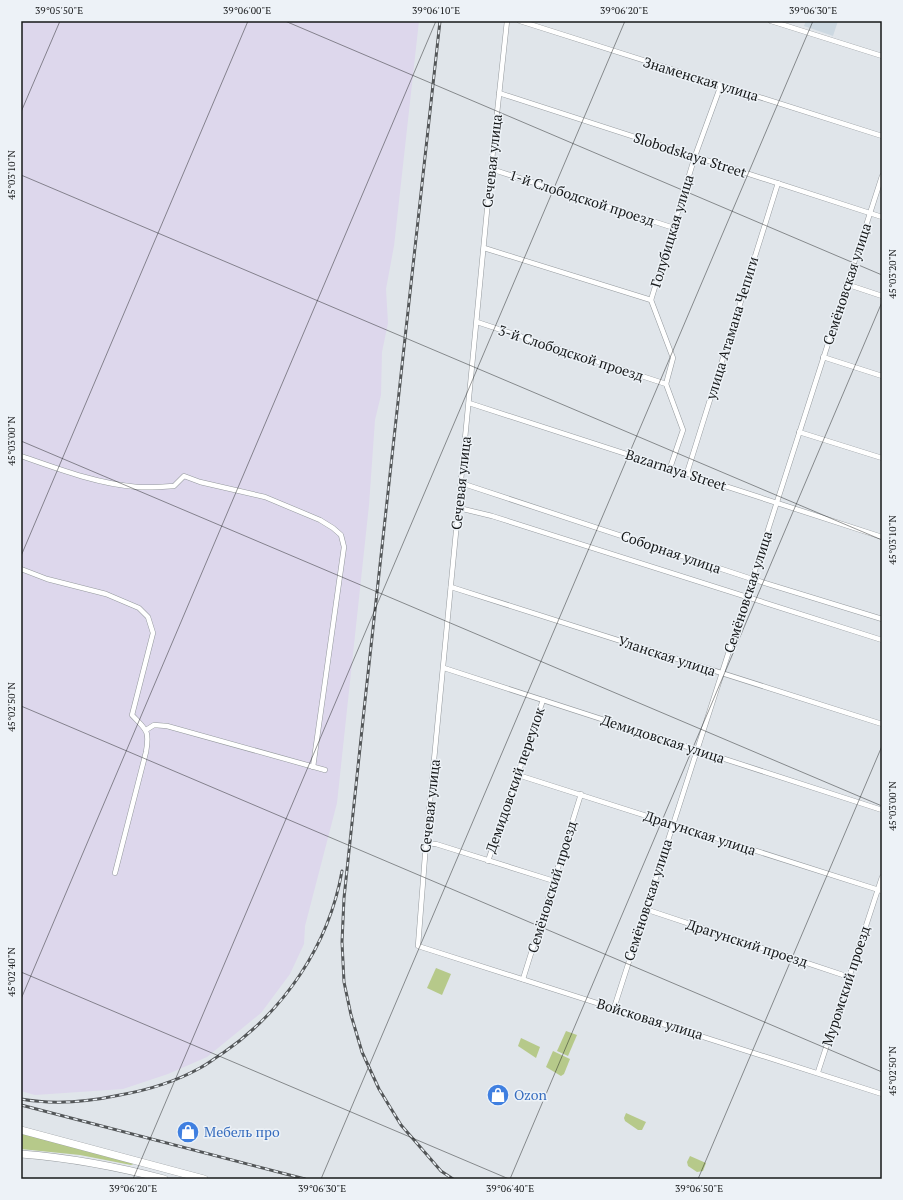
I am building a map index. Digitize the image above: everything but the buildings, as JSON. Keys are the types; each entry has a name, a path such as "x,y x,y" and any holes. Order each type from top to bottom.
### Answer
{"main road":[{"path":"21,1130 204,1179"},
{"path":"21,1154 103,1163 164,1179"},
{"path":"134,1171 137,1161"}],"street":[{"name":"Сечевая улица","path":"418,946 426,843 476,322 507,21"},
{"name":"Знаменская улица","path":"520,21 882,136"},
{"path":"771,21 882,56"},
{"name":"Голубицкая улица","path":"666,384 673,358 651,300 695,156 721,85"},
{"name":"Slobodskaya Street","path":"499,93 882,217"},
{"name":"1-й Слободской проезд","path":"491,168 674,228"},
{"name":"Семёновская улица","path":"614,1008 746,597 778,503 846,284 882,176"},
{"name":"улица Атамана Чепиги","path":"687,474 778,183"},
{"path":"484,248 651,300"},
{"path":"846,284 882,296"},
{"name":"3-й Слободской проезд","path":"476,322 666,384"},
{"path":"823,357 882,376"},
{"path":"666,384 683,430 670,468"},
{"name":"Bazarnaya Street","path":"469,403 882,537"},
{"path":"799,432 882,458"},
{"path":"21,456 53,468 137,487 174,486 184,476 200,482 266,497 320,520 333,528 341,536 344,547 314,767"},
{"name":"Соборная улица","path":"461,483 752,579 882,619"},
{"path":"459,508 492,516 882,640"},
{"path":"21,569 53,581 106,594 139,608 148,617 153,633 132,715 146,730 149,736 115,873"},
{"name":"Уланская улица","path":"451,587 882,724"},
{"name":"Демидовская улица","path":"444,668 882,810"},
{"name":"Демидовский переулок","path":"488,861 543,700"},
{"path":"146,730 154,725 167,726 325,770"},
{"name":"Драгунская улица","path":"518,775 880,890"},
{"name":"Семёновский проезд","path":"523,979 581,794"},
{"path":"426,843 436,844 554,881"},
{"name":"Муромский проезд","path":"818,1072 880,890 882,877"},
{"name":"Драгунский проезд","path":"645,909 849,978"},
{"name":"Войсковая улица","path":"418,946 818,1072 882,1094"}],"shaded area":[{"path":"21,21 419,21 394,246 386,289 388,323 382,352 381,395 375,420 369,505 337,803 305,926 304,944 290,974 261,1013 207,1057 168,1074 123,1089 35,1095 21,1091"},
{"path":"806,21 838,21 833,36 804,26"}],"green space":[{"path":"436,968 451,974 442,995 427,988"},
{"path":"566,1031 577,1035 568,1056 557,1051"},
{"path":"521,1038 540,1047 536,1058 518,1046"},
{"path":"553,1051 570,1059 564,1074 561,1076 546,1067"},
{"path":"626,1113 646,1122 642,1130 638,1130 625,1121 624,1118"},
{"path":"21,1131 134,1164 131,1165 80,1155 21,1149"},
{"path":"690,1156 706,1163 703,1171 697,1172 688,1166 687,1162"}],"railway":[{"path":"440,21 344,898 342,942 344,982 351,1015 362,1052 379,1089 401,1125 441,1171 453,1179"},
{"path":"21,1099 46,1102 70,1102 141,1091 191,1073 223,1053 266,1017 300,974 315,950 326,925 336,898 342,871"},
{"path":"21,1105 305,1179"}],"place":[{"name":"Ozon","path":"498,1095"},
{"name":"Мебель про","path":"188,1132"}]}
